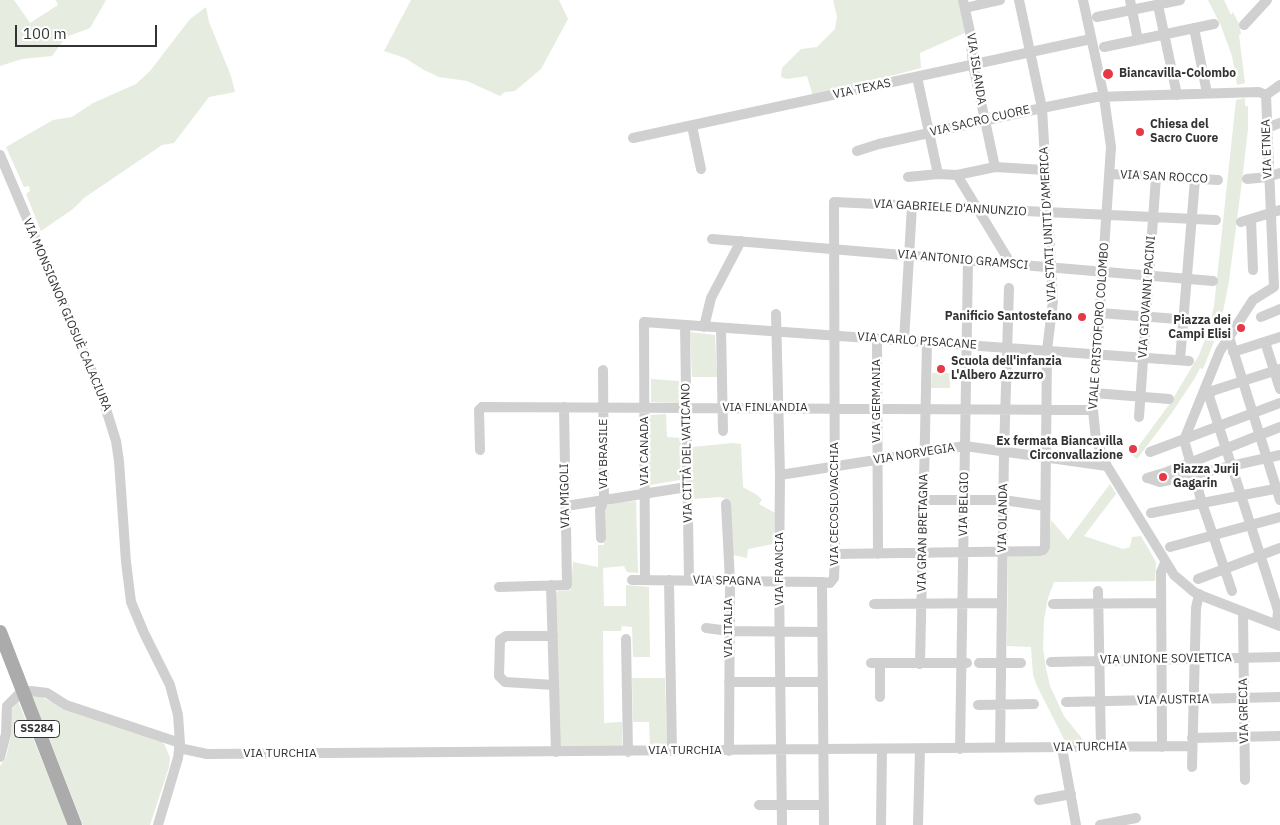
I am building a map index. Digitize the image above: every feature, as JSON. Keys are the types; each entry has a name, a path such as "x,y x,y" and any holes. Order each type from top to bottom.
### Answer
{"main road":[{"name":"SS284","path":"0,632 75,825"}],"street":[{"path":"964,4 1000,0"},
{"name":"VIA STATI UNITI D'AMERICA","path":"1003,552 1044,550 1045,547 1047,350 1053,301 1042,108 1019,0"},
{"name":"VIALE CRISTOFORO COLOMBO","path":"1083,0 1104,98 1111,147 1093,410 1096,440 1107,466 1165,563 1183,584 1199,594 1278,625"},
{"path":"1097,16 1131,5 1158,4 1180,0"},
{"path":"1244,25 1267,0"},
{"name":"VIA ISLANDA","path":"964,4 970,32 973,65 995,167"},
{"path":"1158,4 1177,94"},
{"path":"1131,5 1138,40"},
{"path":"1104,47 1214,24"},
{"path":"1194,28 1207,93"},
{"name":"VIA TEXAS","path":"633,138 1091,39"},
{"path":"917,77 938,174"},
{"path":"1266,96 1280,85"},
{"name":"VIA SACRO CUORE","path":"857,151 878,144 984,120 1096,98 1259,92 1266,96"},
{"name":"VIA ETNEA","path":"1266,96 1268,177 1275,211 1277,279"},
{"path":"1267,128 1280,123"},
{"path":"692,126 701,169"},
{"name":"VIA MONSIGNOR GIOSUÈ CALACIURA","path":"0,155 110,418 119,461 126,562 132,602 140,625 170,685 178,715 179,745 174,774 158,825"},
{"path":"908,177 938,174 956,175 995,167 1045,170"},
{"path":"1247,179 1268,177 1280,173"},
{"name":"VIA SAN ROCCO","path":"1110,174 1218,180"},
{"path":"956,175 1011,264"},
{"name":"VIA GIOVANNI PACINI","path":"1139,417 1156,177"},
{"path":"1184,320 1195,179"},
{"name":"VIA GABRIELE D'ANNUNZIO","path":"834,202 1216,220"},
{"name":"VIA CECOSLOVACCHIA","path":"824,825 822,582 830,583 834,578 835,554 834,202"},
{"path":"904,340 912,206"},
{"path":"1252,270 1246,220 1275,211"},
{"name":"VIA ANTONIO GRAMSCI","path":"712,239 1213,281"},
{"path":"704,327 711,298 742,241"},
{"name":"VIA BELGIO","path":"960,748 964,663 962,603 968,260"},
{"path":"1232,591 1202,503 1184,440 1215,361 1228,337 1232,323 1253,300 1274,287 1277,279"},
{"name":"VIA OLANDA","path":"1000,748 1003,500 1009,288"},
{"path":"1261,317 1280,309"},
{"path":"1100,313 1203,321"},
{"name":"VIA FRANCIA","path":"776,314 780,475 779,582 782,825"},
{"name":"VIA CARLO PISACANE","path":"644,322 1184,360 1184,320"},
{"name":"VIA CANADA","path":"644,322 645,580"},
{"name":"VIA CITTÀ DEL VATICANO","path":"685,325 689,580"},
{"path":"721,328 723,431"},
{"path":"1228,337 1278,488 1280,500"},
{"path":"1233,352 1280,337"},
{"name":"VIA GERMANIA","path":"877,339 878,554"},
{"name":"VIA GRAN BRETAGNA","path":"920,664 927,342"},
{"path":"1265,342 1277,370 1280,389"},
{"name":"VIA BRASILE","path":"601,538 600,510 604,500 603,370"},
{"path":"1277,370 1212,391 1209,396 1278,611 1278,625"},
{"path":"1094,393 1169,399"},
{"path":"1150,452 1280,403"},
{"name":"VIA FINLANDIA","path":"480,450 478,410 482,407 1093,410"},
{"name":"VIA MIGOLI","path":"551,585 567,585 564,407"},
{"path":"1280,427 1167,472 1147,478 1160,482 1280,456"},
{"name":"VIA NORVEGIA","path":"780,475 965,446 1107,466"},
{"path":"566,506 687,487"},
{"path":"1151,513 1278,488"},
{"path":"924,500 1003,500 1046,506"},
{"name":"VIA ITALIA","path":"726,504 730,581 729,751"},
{"path":"1170,547 1280,517"},
{"path":"1198,578 1280,548"},
{"path":"835,554 1003,552"},
{"path":"1162,747 1161,572 1165,563"},
{"name":"VIA SPAGNA","path":"632,580 822,582"},
{"path":"668,580 672,751"},
{"path":"499,587 551,585 556,752"},
{"path":"1098,591 1101,747"},
{"path":"1192,767 1196,608 1199,594"},
{"path":"874,604 1002,603"},
{"path":"1053,604 1161,603"},
{"name":"VIA GRECIA","path":"1243,612 1245,780"},
{"path":"706,628 729,632 822,632"},
{"path":"553,636 506,636 500,640 499,676 505,682 554,684"},
{"path":"626,639 628,752"},
{"name":"VIA UNIONE SOVIETICA","path":"1051,662 1280,657"},
{"path":"979,663 1021,662"},
{"path":"880,697 875,663 964,663"},
{"path":"729,682 822,682"},
{"name":"VIA TURCHIA","path":"31,691 47,693 66,705 207,754 1162,747 1245,737 1280,736"},
{"path":"0,757 6,734 6,706 18,695"},
{"name":"VIA AUSTRIA","path":"1066,702 1280,697"},
{"path":"978,705 1034,704"},
{"path":"1062,748 1076,825"},
{"path":"881,825 882,749"},
{"path":"918,825 920,749"},
{"path":"1039,800 1071,794"},
{"path":"759,805 824,805"},
{"path":"1100,825 1136,818"}],"shaded area":[{"path":"0,0 14,0 30,23 58,5 56,0 106,0 90,28 66,37 52,56 22,59 0,66"},
{"path":"411,0 559,0 568,19 541,69 515,91 505,92 500,96 467,81 439,77 405,58 384,51"},
{"path":"833,0 959,0 967,32 920,53 921,68 813,96 807,76 787,79 781,77 782,68 801,49 817,47 835,29 837,17"},
{"path":"1208,0 1224,0 1231,15 1233,12 1239,24 1245,83 1237,85 1232,56 1221,26"},
{"path":"206,7 209,22 231,76 235,92 209,97 174,143 162,145 84,198 73,209 41,231 26,194 30,191 29,186 24,187 6,147 53,120 72,117 93,103 136,84 150,71 190,19"},
{"path":"1245,98 1245,106 1248,106 1248,129 1229,281 1220,327 1203,369 1200,368 1171,414 1137,459 1132,455 1171,402 1199,355 1208,332 1214,306 1236,100"},
{"path":"690,332 715,335 717,377 692,377"},
{"path":"932,373 950,373 950,388 931,388"},
{"path":"651,379 679,381 679,403 651,402"},
{"path":"666,414 667,437 681,438 680,480 650,485 650,415"},
{"path":"741,444 743,487 762,500 759,504 775,513 773,544 748,549 747,558 733,555 730,500 720,497 693,499 692,447"},
{"path":"1110,484 1116,494 1084,536 1123,549 1130,547 1132,537 1141,536 1156,562 1155,581 1054,582 1048,598 1044,620 1043,648 1046,668 1050,686 1064,716 1084,741 1066,743 1037,686 1033,675 1031,647 1007,646 1008,556 1041,556 1046,554 1049,546 1051,520 1068,540"},
{"path":"636,501 638,573 627,572 624,566 603,568 604,606 626,606 626,585 649,587 650,657 633,657 632,627 622,626 621,631 603,631 604,723 622,722 622,747 559,747 555,595 558,591 571,590 573,562 598,567 598,545 604,545 604,510 606,507 611,503"},
{"path":"632,678 665,678 667,746 650,746 649,722 633,722"},
{"path":"32,695 160,740 165,745 170,758 169,767 150,825 83,825"},
{"path":"18,701 68,825 0,825 0,766 6,757 11,736 11,711"}],"place":[{"name":"Biancavilla-Colombo","path":"1108,74"},
{"name":"Chiesa del Sacro Cuore","path":"1140,132"},
{"name":"Panificio Santostefano","path":"1082,317"},
{"name":"Piazza dei Campi Elisi","path":"1241,328"},
{"name":"Scuola dell'infanzia L'Albero Azzurro","path":"941,369"},
{"name":"Ex fermata Biancavilla Circonvallazione","path":"1133,449"},
{"name":"Piazza Jurij Gagarin","path":"1163,477"}]}
